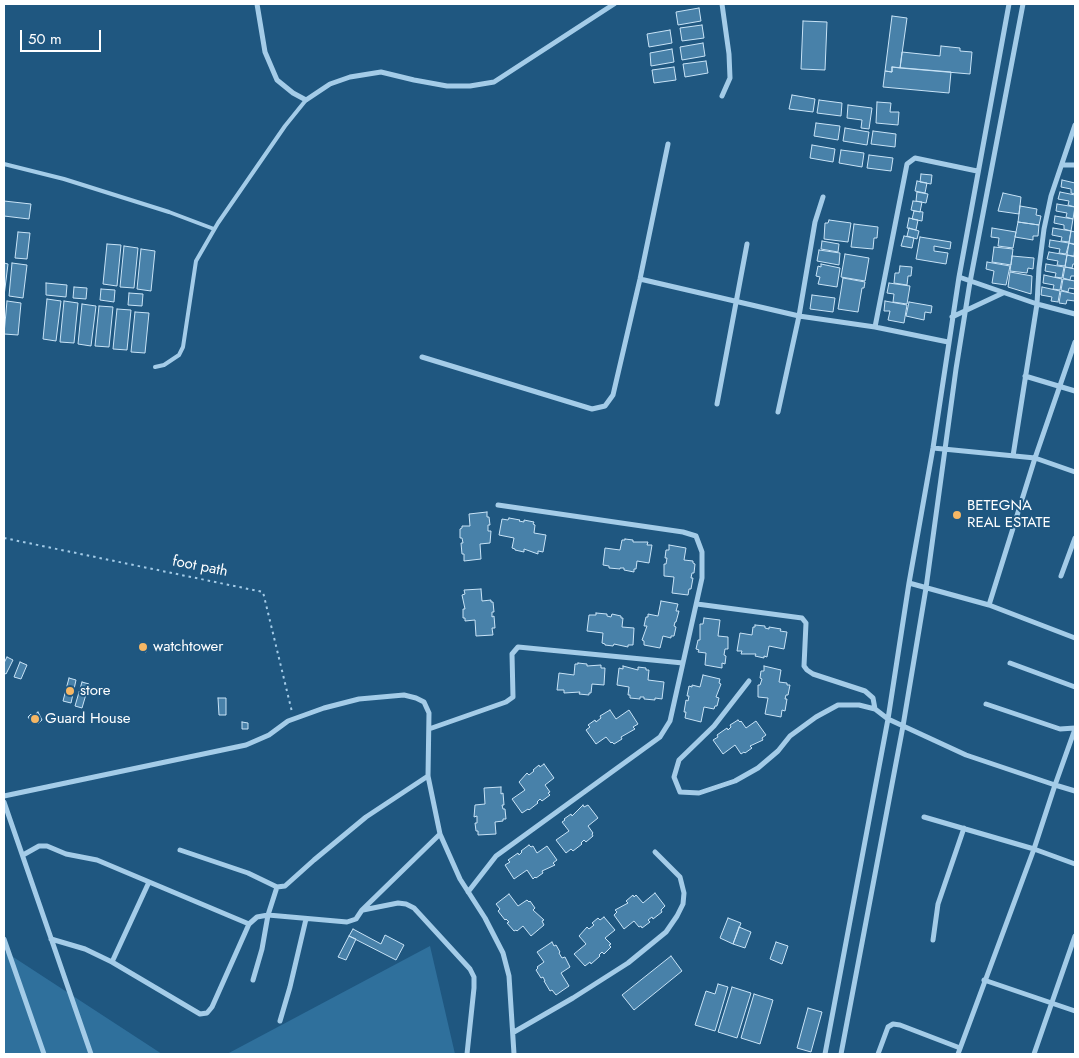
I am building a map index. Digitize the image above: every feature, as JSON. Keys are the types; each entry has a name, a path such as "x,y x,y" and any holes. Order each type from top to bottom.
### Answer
{"street":[{"path":"257,4 265,52 277,80 293,93 306,100 330,84 350,77 381,72 447,86 470,86 494,82 614,4"},
{"path":"722,4 729,54 730,78 722,96"},
{"path":"825,1054 888,719 933,448 952,317 1009,4"},
{"path":"841,1054 903,726 926,588 965,312 1023,4"},
{"path":"1013,456 1037,304 1038,268 1044,229 1051,196 1075,125"},
{"path":"422,357 592,409 605,406 613,395 640,279 668,144"},
{"path":"875,327 907,164 915,158 978,171"},
{"path":"1062,165 1075,165"},
{"path":"778,412 799,316 815,222 823,197"},
{"path":"717,404 747,244"},
{"path":"959,277 1037,304 1075,314"},
{"path":"640,279 799,316 875,327 948,342"},
{"path":"952,317 1004,293"},
{"path":"989,605 1035,458 1075,342"},
{"path":"1025,376 1075,391"},
{"path":"933,448 1035,458 1075,472"},
{"path":"468,892 496,856 660,737 670,721 702,578 702,552 696,536 683,532 498,505"},
{"path":"1061,576 1075,538"},
{"path":"909,584 989,605 1075,638"},
{"path":"696,604 802,618 806,623 804,666 807,670 813,674 865,691 874,698 875,709"},
{"path":"429,729 506,702 513,697 512,654 518,647 683,663"},
{"path":"1010,664 1075,687"},
{"path":"749,681 714,726 679,760 674,777 680,792 699,793 735,781 758,768 778,751 790,736 816,717 838,705 859,705 875,709 888,719 966,755 1075,791"},
{"path":"4,796 246,745 269,735 294,719 324,708 359,699 404,696 416,698 424,702 429,713 428,776 440,834 460,879 485,918 503,953 509,976 514,1054"},
{"path":"958,1054 1034,849 1075,729 1060,729 986,704"},
{"path":"180,850 248,873 277,887 285,886 366,817 428,776"},
{"path":"4,802 91,1054"},
{"path":"924,817 1034,849 1075,864"},
{"path":"933,940 938,904 964,828"},
{"path":"51,939 85,949 112,962 200,1014 207,1013 212,1007 249,924 257,918 268,915 347,922 356,919 362,910 440,834"},
{"path":"23,855 39,846 47,846 66,854 97,860 249,924"},
{"path":"514,1032 628,963 666,932 678,916 683,904 684,893 680,877 655,852"},
{"path":"112,962 149,882"},
{"path":"253,980 262,949 268,915 277,887"},
{"path":"362,910 398,904 406,904 414,908 470,969 474,977 474,988 467,1054"},
{"path":"280,1021 306,919"},
{"path":"1034,1054 1075,939"},
{"path":"4,940 44,1054"},
{"path":"984,980 1075,1011"},
{"path":"878,1054 888,1027 893,1024 960,1048"}],"lane":[{"path":"155,367 164,365 173,359 183,347 196,261 214,228 265,154 306,100"},
{"path":"4,164 72,181 214,228"}],"path":[{"name":"foot path","path":"4,538 263,592 294,719"}],"shaded area":[{"path":"430,946 455,1054 227,1054"},
{"path":"4,951 162,1054 4,1054"}],"building":[{"path":"699,8 701,21 678,25 676,12"},
{"path":"892,16 907,18 900,68 892,67 892,72 885,71"},
{"path":"803,21 827,22 825,70 801,69"},
{"path":"702,25 704,38 682,41 680,28"},
{"path":"670,30 672,43 649,47 647,34"},
{"path":"703,43 705,56 682,60 680,47"},
{"path":"941,46 960,48 960,51 972,52 970,74 900,68 902,52 940,56"},
{"path":"672,49 674,62 651,66 650,53"},
{"path":"706,61 708,73 685,77 683,64"},
{"path":"674,67 676,80 654,83 652,70"},
{"path":"892,67 951,72 949,93 883,87 885,71 892,72"},
{"path":"792,95 815,99 813,112 789,109"},
{"path":"819,100 842,103 841,116 817,113"},
{"path":"877,102 891,103 890,112 899,112 898,125 876,123"},
{"path":"848,105 872,108 869,129 861,128 862,120 847,118"},
{"path":"816,123 840,126 838,140 814,136"},
{"path":"845,128 869,132 867,145 843,141"},
{"path":"873,131 896,134 895,147 871,144"},
{"path":"812,145 835,149 833,162 810,158"},
{"path":"841,150 864,153 862,167 839,163"},
{"path":"869,155 893,158 891,171 867,168"},
{"path":"921,174 932,175 931,184 920,182"},
{"path":"1062,180 1075,183 1075,194 1071,193 1071,189 1061,187"},
{"path":"917,181 927,183 925,193 915,191"},
{"path":"917,192 928,194 926,203 916,201"},
{"path":"1060,192 1075,195 1075,207 1068,205 1069,201 1058,199"},
{"path":"1003,193 1021,197 1019,214 998,211"},
{"path":"4,201 31,204 29,219 4,216"},
{"path":"913,201 922,202 920,212 911,210"},
{"path":"1057,204 1075,207 1073,219 1066,217 1067,213 1056,211"},
{"path":"1020,206 1037,209 1036,215 1041,216 1039,225 1018,222"},
{"path":"914,211 923,212 922,221 912,219"},
{"path":"1055,216 1073,219 1071,231 1064,229 1064,225 1054,223"},
{"path":"909,218 918,220 916,230 907,228"},
{"path":"829,220 851,223 848,242 824,239 825,223 828,223"},
{"path":"1018,222 1039,225 1038,236 1033,236 1033,240 1015,237"},
{"path":"854,224 878,227 873,249 851,247"},
{"path":"909,228 919,231 917,239 907,236"},
{"path":"992,228 1016,232 1013,248 998,246 999,238 991,237"},
{"path":"1053,228 1071,231 1069,242 1061,241 1062,237 1052,235"},
{"path":"1071,231 1075,232 1075,244 1069,243"},
{"path":"18,232 30,233 27,259 15,258"},
{"path":"904,236 914,238 912,248 901,246"},
{"path":"920,237 951,242 950,249 934,246 934,251 948,253 946,264 916,259"},
{"path":"1050,240 1069,243 1066,254 1059,253 1060,249 1049,247"},
{"path":"822,241 839,244 838,252 821,249"},
{"path":"1069,243 1075,245 1074,256 1067,255"},
{"path":"107,244 121,245 117,286 103,284"},
{"path":"124,246 138,248 134,288 120,287"},
{"path":"994,247 1013,249 1011,265 992,262"},
{"path":"141,249 155,251 151,291 137,289"},
{"path":"819,250 840,253 839,265 817,261"},
{"path":"1049,252 1067,255 1065,266 1057,265 1058,261 1047,259"},
{"path":"845,254 869,258 865,281 841,277"},
{"path":"1067,255 1075,257 1075,264 1073,264 1072,268 1065,267"},
{"path":"1012,256 1034,258 1033,269 1028,268 1027,273 1010,271"},
{"path":"987,262 1010,266 1006,285 992,283 994,271 986,269"},
{"path":"4,263 8,264 4,296"},
{"path":"12,263 27,265 23,298 9,296"},
{"path":"821,264 840,268 837,287 818,284 820,277 816,276 818,266 821,267"},
{"path":"1046,264 1064,267 1062,278 1055,277 1056,273 1045,271"},
{"path":"900,266 912,267 907,285 894,283 895,273 899,273"},
{"path":"1065,267 1075,269 1075,276 1071,276 1070,280 1063,278"},
{"path":"1010,272 1032,276 1031,294 1008,287"},
{"path":"1044,275 1062,279 1060,290 1053,289 1054,285 1043,283"},
{"path":"843,278 865,282 864,288 862,288 858,312 838,309"},
{"path":"1063,279 1075,281 1075,289 1069,288 1068,292 1061,290"},
{"path":"46,283 67,285 66,297 46,295"},
{"path":"889,283 910,286 907,304 893,302 894,294 887,293"},
{"path":"74,287 87,288 86,299 73,298"},
{"path":"1042,287 1060,291 1058,302 1051,301 1052,297 1041,295"},
{"path":"101,289 115,290 114,302 100,300"},
{"path":"1061,291 1075,294 1075,301 1067,300 1066,304 1059,303"},
{"path":"129,293 143,294 142,306 128,305"},
{"path":"812,295 835,298 833,312 810,309"},
{"path":"47,299 61,301 56,341 43,339"},
{"path":"7,301 21,303 18,335 4,334"},
{"path":"64,301 78,303 74,343 60,342"},
{"path":"885,301 907,305 904,323 888,320 890,311 884,311"},
{"path":"909,302 932,306 931,313 925,312 924,320 906,316"},
{"path":"82,304 96,306 91,346 78,344"},
{"path":"99,306 113,307 109,347 95,346"},
{"path":"117,309 131,310 127,350 113,349"},
{"path":"135,312 149,313 145,353 131,352"},
{"path":"487,512 490,525 488,525 488,531 491,531 490,543 480,544 481,559 464,561 460,529 462,526 470,526 469,514"},
{"path":"509,518 524,522 524,520 534,522 534,533 546,535 543,552 538,551 538,554 524,549 524,552 515,550 512,548 514,538 499,535 502,519 508,520"},
{"path":"622,540 633,540 633,542 648,542 647,545 652,545 649,563 637,561 634,572 624,570 624,568 609,568 609,566 603,565 605,548 620,550"},
{"path":"669,545 686,548 684,560 693,561 695,564 694,573 692,573 691,578 693,578 691,589 689,589 688,595 672,593 674,577 664,576 664,564 666,564 667,558 665,558 666,550 669,550"},
{"path":"481,589 482,601 491,600 493,602 494,612 492,612 492,617 494,616 495,628 492,628 493,635 476,636 475,620 465,621 465,618 463,618 463,609 465,609 462,595 465,594 464,590"},
{"path":"661,601 678,604 676,611 679,611 674,626 676,627 674,636 671,636 671,638 663,636 660,648 644,645 642,640 647,626 644,626 646,617 648,617 648,614 658,616"},
{"path":"596,613 607,614 607,616 611,617 612,614 621,616 623,618 622,627 634,628 633,645 628,645 628,647 614,644 613,646 605,645 602,643 603,633 587,631 589,615 596,615"},
{"path":"704,618 720,620 718,636 728,637 728,649 725,649 725,664 722,663 722,668 705,665 706,653 698,652 699,650 696,649 698,640 700,640 700,624 703,624"},
{"path":"755,625 765,626 765,628 769,629 769,627 781,629 780,631 787,632 784,649 769,646 767,657 764,656 764,658 755,656 756,654 741,654 742,651 737,651 740,633 752,635"},
{"name":"watchtower","path":"140,643 147,645 146,652 139,650"},
{"path":"7,657 13,660 6,674 4,673 4,663"},
{"path":"20,662 27,665 21,679 14,677"},
{"path":"575,664 587,664 587,666 601,665 601,668 605,668 604,685 592,684 589,695 579,694 580,692 564,693 564,690 557,690 559,673 574,675"},
{"path":"623,666 638,670 638,667 646,668 646,670 649,670 648,680 664,682 662,699 630,698 630,695 628,695 629,687 617,685 619,668 623,669"},
{"path":"764,666 781,670 779,682 790,685 785,699 787,699 785,711 782,710 781,717 765,714 768,698 758,697 758,685 760,685 762,679 760,678 761,671 764,671"},
{"path":"703,675 720,679 719,683 721,684 716,697 719,698 717,706 714,709 704,707 701,722 685,718 686,712 684,712 686,700 688,701 689,696 687,696 689,686 700,687"},
{"name":"store","path":"69,678 76,680 71,703 63,701"},
{"name":"store","path":"82,682 89,684 82,708 75,706"},
{"path":"218,698 226,698 226,715 219,715"},
{"path":"610,710 616,719 629,710 638,724 633,727 635,729 621,737 622,739 614,744 606,737 596,744 586,730 590,727 588,725 595,720 596,722 601,718 600,716"},
{"name":"Guard House","path":"38,712 42,720 38,724 36,721 33,724 28,717"},
{"path":"738,720 746,728 756,721 766,735 762,738 763,740 750,746 752,748 745,753 741,754 735,745 723,754 713,740 727,728 728,730 731,727 730,725"},
{"path":"242,722 248,723 248,729 242,729"},
{"path":"544,764 554,778 545,785 550,795 542,801 540,799 529,810 522,813 512,799 525,790 519,782 527,773 529,775 539,765 540,767"},
{"path":"501,787 504,805 502,805 503,809 505,809 506,819 495,822 496,834 478,835 475,823 477,823 477,816 474,817 475,805 485,804 484,788"},
{"path":"583,805 584,807 588,805 598,818 588,826 593,836 586,842 584,840 573,851 571,849 566,853 556,840 569,831 562,822 571,814 572,816"},
{"path":"529,845 533,846 537,853 547,846 557,860 553,863 555,865 542,871 543,873 536,878 533,879 527,870 514,879 505,865 510,862 508,860 518,853 519,855"},
{"path":"655,893 665,906 661,910 662,912 653,919 652,917 648,920 650,922 642,928 634,921 624,929 614,915 617,912 615,910 628,903 626,901 633,895 634,897 636,895 643,903"},
{"path":"509,894 518,906 527,900 530,901 535,908 533,910 544,920 542,921 544,925 531,936 523,926 514,931 507,923 509,922 498,911 500,909 496,904"},
{"path":"604,917 615,930 605,938 611,944 609,945 611,947 604,954 602,952 591,964 590,962 585,966 574,954 586,944 579,936 587,927 589,929 594,925 592,923 598,918 600,920"},
{"path":"728,918 741,923 733,944 720,938"},
{"path":"739,927 751,932 745,948 733,944"},
{"path":"353,929 381,944 385,935 404,945 396,960 349,936"},
{"path":"349,936 356,939 346,960 338,957"},
{"path":"552,942 554,946 556,945 562,958 565,957 570,967 561,973 569,986 556,995 552,990 550,991 543,977 541,978 536,970 544,962 537,952"},
{"path":"776,942 788,946 782,964 770,959"},
{"path":"671,956 682,971 634,1010 622,995"},
{"path":"718,984 728,987 715,1031 695,1025 706,991 715,994"},
{"path":"732,987 751,993 737,1038 718,1032"},
{"path":"754,994 773,1000 760,1044 741,1038"},
{"path":"808,1008 822,1012 811,1052 797,1048"}],"place":[{"name":"BETEGNA REAL ESTATE","path":"957,515"},
{"name":"watchtower","path":"143,647"},
{"name":"store","path":"70,691"},
{"name":"Guard House","path":"35,719"}]}
